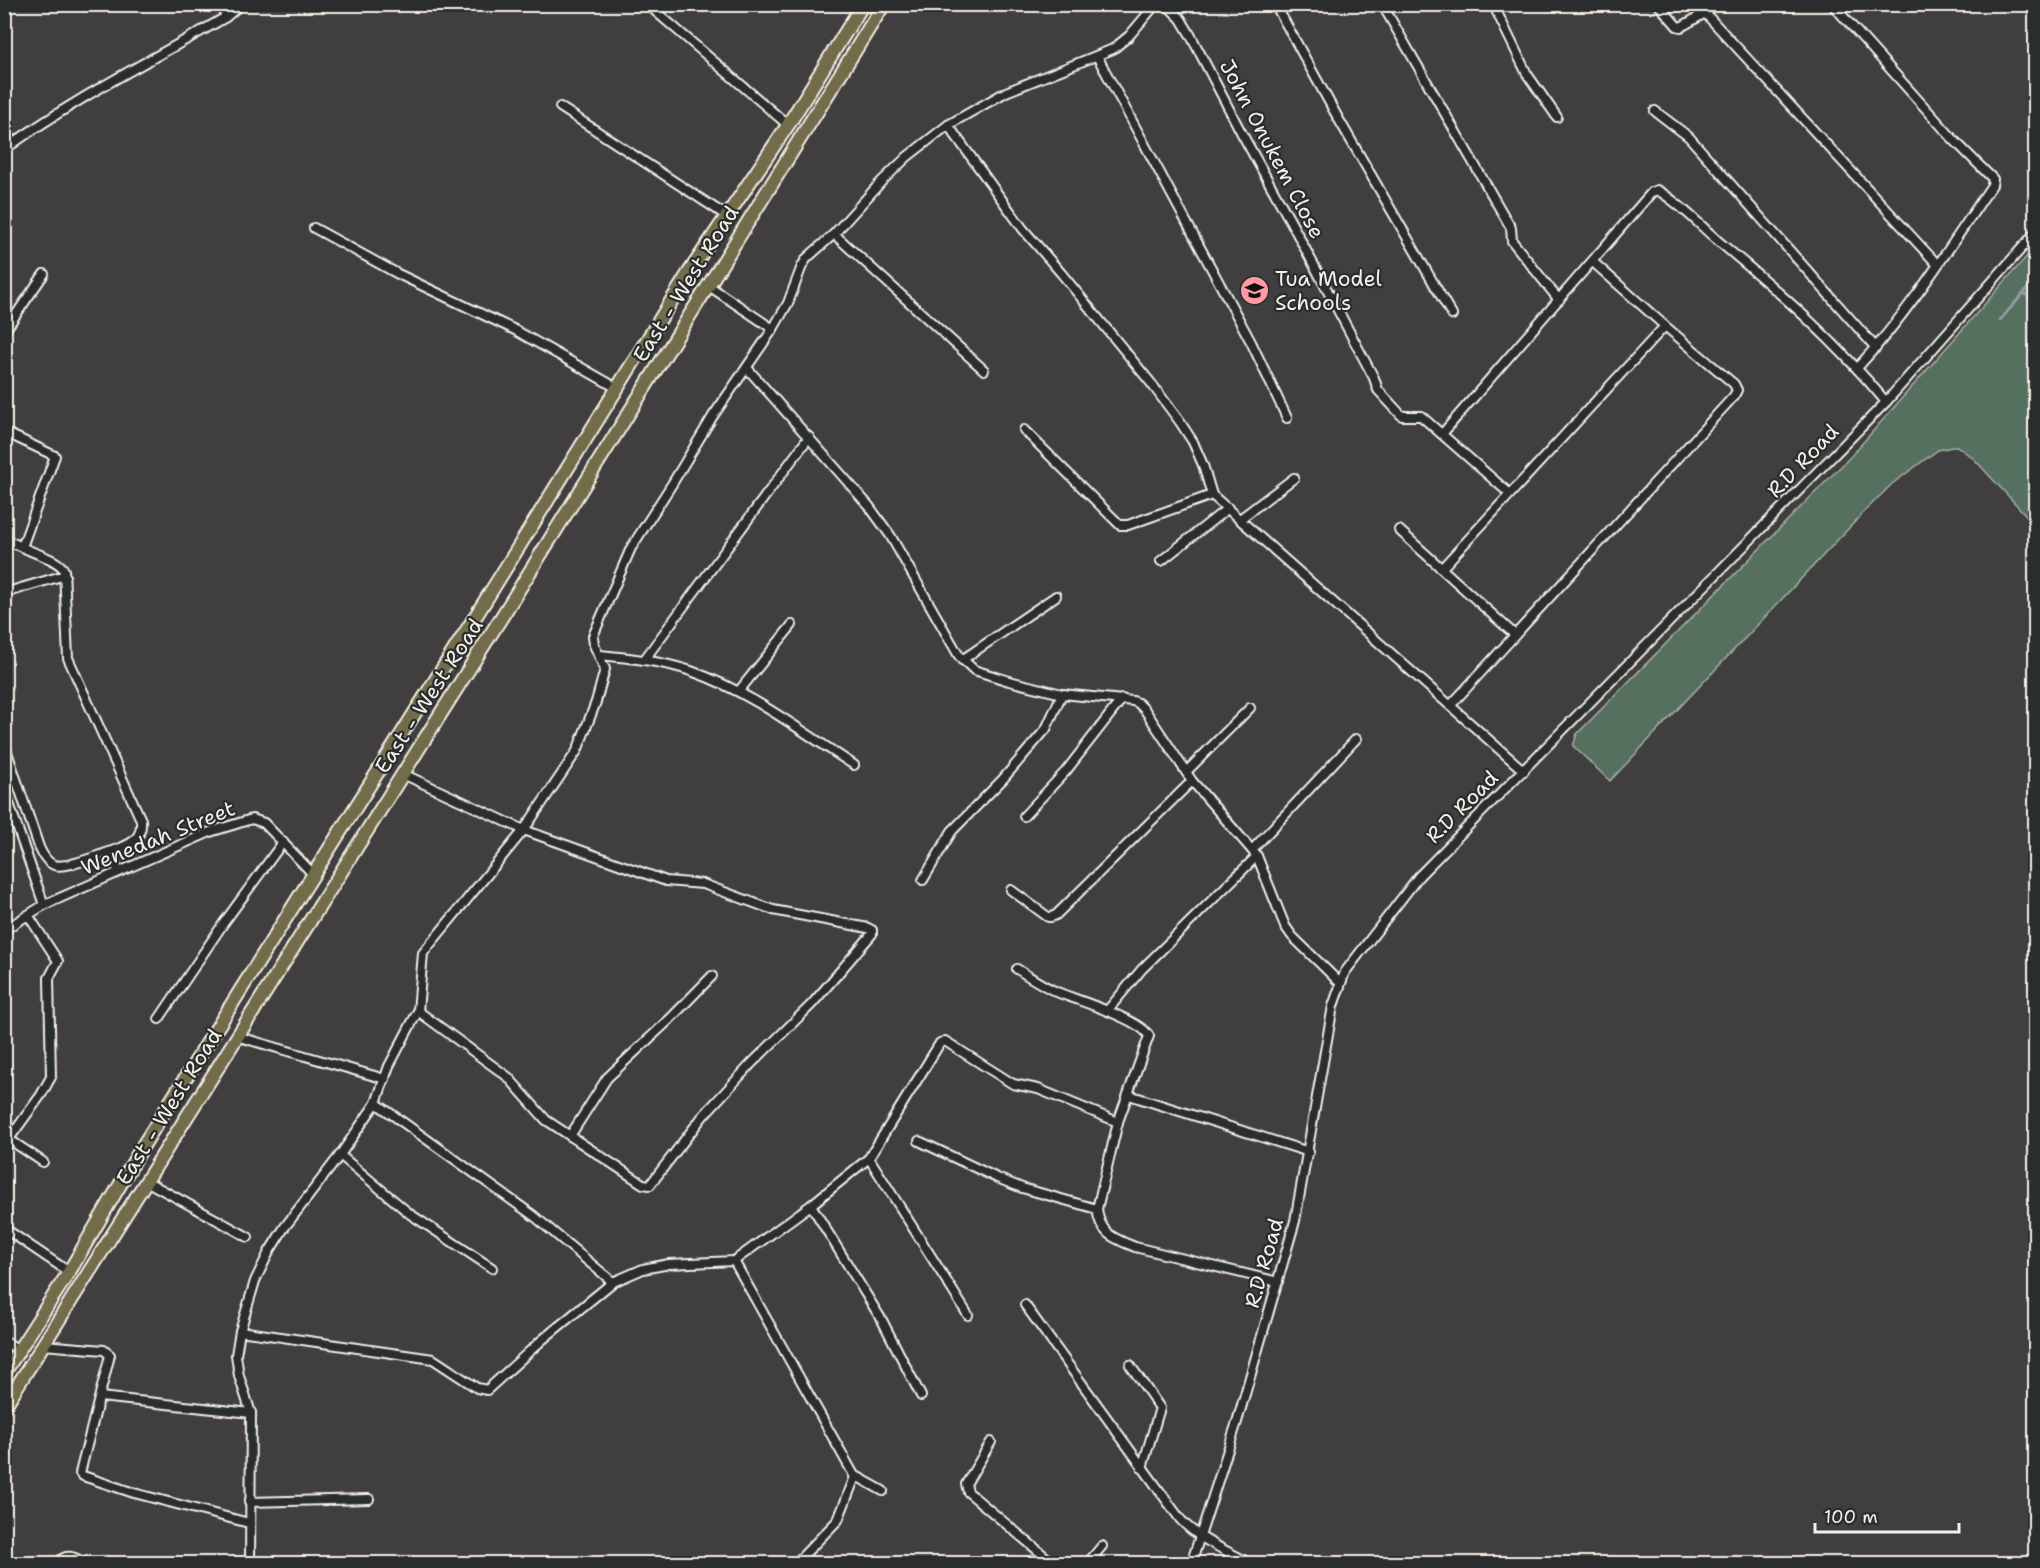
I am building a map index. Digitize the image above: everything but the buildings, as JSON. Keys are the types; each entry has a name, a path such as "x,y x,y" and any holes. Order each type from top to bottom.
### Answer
{"main road":[{"name":"East - West Road","path":"4,1373 69,1272 144,1144 690,271 788,125 863,4"},
{"name":"East - West Road","path":"4,1407 884,4"},
{"path":"482,606 501,618"}],"street":[{"path":"221,4 226,16"},
{"path":"4,150 87,97 226,16 241,4"},
{"path":"647,4 788,125"},
{"path":"250,1563 251,1413 236,1363 240,1331 255,1281 284,1228 340,1155 376,1103 418,1011 423,953 524,831 581,743 605,669 594,645 593,636 631,548 713,416 773,329 788,303 802,266 882,181 907,157 948,125 1006,92 1113,49 1129,36 1156,4"},
{"name":"John Onukem Close","path":"1166,4 1181,20 1191,36 1374,378 1378,390 1402,416 1421,416 1442,434"},
{"path":"1275,4 1452,315"},
{"path":"1382,4 1511,228 1512,241 1559,300"},
{"path":"1493,4 1527,74 1557,117"},
{"path":"1658,4 1677,26 1681,27 1687,26 1706,13 1714,4"},
{"path":"1832,4 1954,140 1993,179 1992,185 1937,264 1876,348 1858,367"},
{"path":"1706,13 1937,264"},
{"path":"1097,56 1251,342 1287,418"},
{"path":"560,107 727,216"},
{"path":"1655,111 1689,137 1876,348"},
{"path":"948,125 1023,229 1136,364 1180,422 1196,450 1212,495 1524,771"},
{"path":"1510,494 1442,434 1657,190 1792,305 1858,367 1886,402"},
{"path":"314,228 398,274 514,330 617,388"},
{"name":"R.D Road","path":"1191,1563 1237,1422 1295,1221 1333,1006 1345,972 1419,876 1886,402 2036,232"},
{"path":"834,234 984,370"},
{"path":"1451,705 1734,396 1737,390 1734,384 1593,262"},
{"path":"4,332 44,274"},
{"path":"709,286 773,329"},
{"path":"1442,568 1665,326"},
{"path":"747,368 859,493 890,535 962,660 975,670 1062,694 1133,701 1145,710 1192,781 1254,853 1285,926 1292,936 1340,983"},
{"path":"1024,430 1120,525 1128,525 1212,495"},
{"path":"4,435 11,435 56,456 22,547"},
{"path":"644,660 809,437"},
{"path":"1240,519 1294,478"},
{"path":"1161,561 1228,508"},
{"path":"1399,530 1515,635"},
{"path":"4,539 34,554 57,561 61,565 65,575 68,658 141,820 142,829 136,839 126,846 65,865 55,865 49,862 39,847 4,743"},
{"path":"4,593 65,575"},
{"path":"962,660 1056,596"},
{"path":"739,691 792,625"},
{"path":"600,655 644,660 690,671 739,691 854,765"},
{"path":"923,880 952,831 1003,779 1046,729 1062,694"},
{"path":"1024,816 1066,771 1122,699"},
{"path":"1186,772 1250,708"},
{"path":"1107,1011 1142,969 1254,853 1356,739"},
{"path":"403,774 524,831 666,881 703,884 773,910 872,930 872,934 812,1004 752,1063 703,1116 650,1185 644,1184 539,1114 508,1077 418,1011"},
{"path":"1011,890 1047,917 1052,918 1192,781"},
{"path":"4,789 44,905"},
{"name":"Wenedah Street","path":"4,930 44,905 210,832 252,819 264,823 313,874"},
{"path":"159,1019 223,924 283,842"},
{"path":"109,852 119,873"},
{"path":"28,915 58,961 49,978 52,1068 47,1085 7,1137 43,1162"},
{"path":"1017,969 1056,992 1107,1011 1142,1029 1149,1036 1118,1122 1097,1209 1099,1223 1106,1232 1113,1238 1135,1247 1278,1282"},
{"path":"570,1136 608,1078 712,976"},
{"path":"236,1036 385,1079"},
{"path":"240,1331 434,1359 484,1391 487,1390 542,1340 613,1282 643,1269 669,1264 734,1261 811,1205 869,1158 940,1043 945,1041 1013,1084 1038,1089 1118,1122"},
{"path":"1129,1095 1309,1152"},
{"path":"376,1103 534,1216 613,1282"},
{"path":"919,1141 1022,1188 1097,1209"},
{"path":"340,1155 410,1214 492,1268"},
{"path":"869,1158 968,1315"},
{"path":"146,1181 248,1237"},
{"path":"811,1205 884,1322 921,1396"},
{"path":"4,1228 69,1272"},
{"path":"734,1261 855,1477 883,1491"},
{"path":"1025,1305 1180,1519 1200,1537 1251,1563"},
{"path":"4,1341 19,1350"},
{"path":"43,1346 108,1352 110,1358 80,1473 83,1476 134,1493 249,1523"},
{"path":"1130,1365 1160,1407 1142,1468"},
{"path":"100,1397 251,1413"},
{"path":"991,1442 966,1484 968,1492 1054,1563"},
{"path":"795,1563 835,1525 855,1477"},
{"path":"249,1502 369,1500"},
{"path":"1088,1563 1102,1546"},
{"path":"57,1563 66,1556 72,1556 87,1563"}],"green space":[{"path":"2035,247 2035,525 1974,459 1957,446 1938,450 1892,484 1866,510 1610,781 1573,746 1577,734 1851,456"}],"waterway":[{"path":"2000,320 2036,279"},
{"path":"2024,293 2036,304"}],"place":[{"name":"Tua Model Schools","path":"1254,291"}]}
